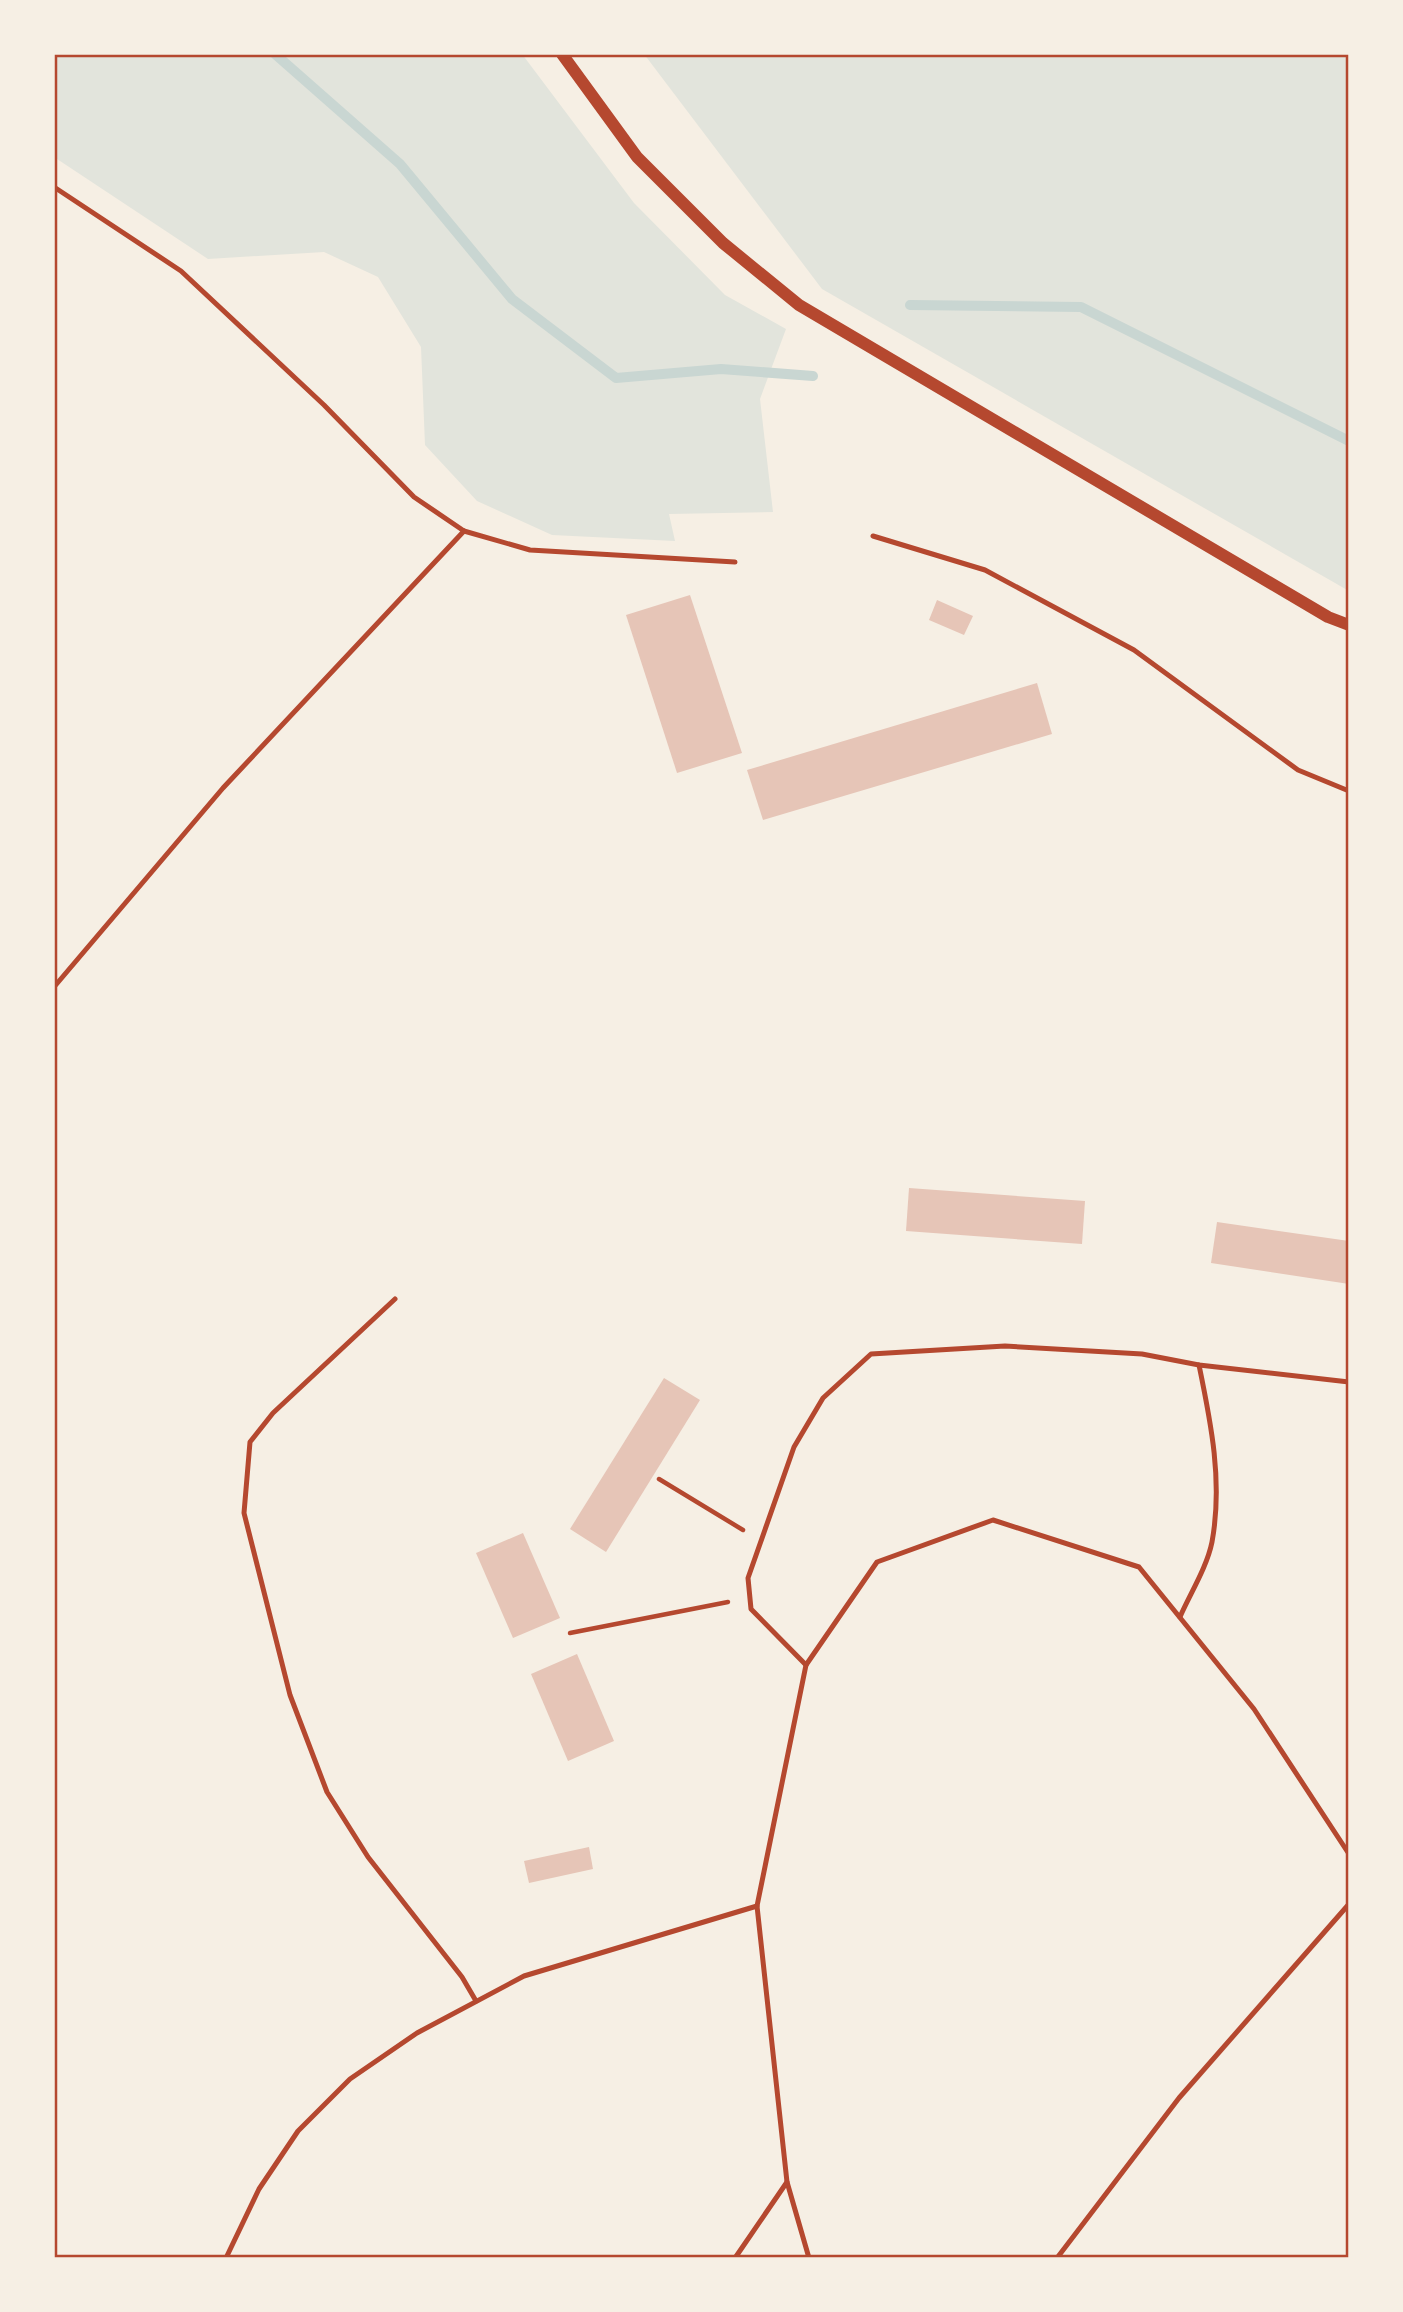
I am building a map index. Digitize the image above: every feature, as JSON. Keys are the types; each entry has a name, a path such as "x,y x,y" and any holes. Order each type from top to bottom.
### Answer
{"street":[{"path":"562,54 637,157 723,243 799,304 1328,617 1349,625"}],"lane":[{"path":"54,187 181,271 324,405 414,497 464,531 530,550 735,562"},
{"path":"54,987 223,788 464,531"},
{"path":"873,536 985,570 1134,650 1298,770 1349,791"},
{"path":"396,1299 273,1413 250,1442 244,1513 290,1695 327,1792 368,1857 462,1977 476,2001"},
{"path":"806,1665 751,1609 748,1578 793,1447 823,1398 871,1354 1005,1346 1142,1354 1199,1365 1349,1382"},
{"path":"1180,1617 1212,1544 1216,1489 1213,1432 1199,1365"},
{"path":"809,2258 787,2182 757,1906 806,1665 877,1562 993,1520 1139,1567 1254,1709 1349,1854"},
{"path":"1057,2258 1179,2098 1349,1904"},
{"path":"226,2258 259,2189 298,2131 350,2079 417,2032 524,1976 757,1906"},
{"path":"735,2258 787,2182"}],"path":[{"path":"659,1479 761,1542"},
{"path":"570,1633 750,1598"}],"shaded area":[{"path":"54,54 522,54 634,203 725,295 786,329 760,399 773,512 669,514 675,541 552,535 477,501 425,445 421,347 378,277 324,252 208,259 54,157"},
{"path":"644,54 1349,54 1349,591 822,289"}],"building":[{"path":"690,595 742,753 677,773 626,615"},
{"path":"937,600 973,616 964,635 929,620"},
{"path":"1037,683 1052,734 763,820 747,770"},
{"path":"909,1188 1085,1201 1082,1244 906,1231"},
{"path":"1217,1222 1349,1241 1349,1284 1211,1263"},
{"path":"664,1378 700,1400 606,1552 570,1529"},
{"path":"523,1533 560,1618 513,1638 476,1553"},
{"path":"577,1654 614,1741 568,1761 531,1674"},
{"path":"589,1847 593,1869 529,1883 524,1861"}],"waterway":[{"path":"275,54 400,164 512,299 616,378 721,369 813,376"},
{"path":"910,305 1081,307 1349,441"}]}
